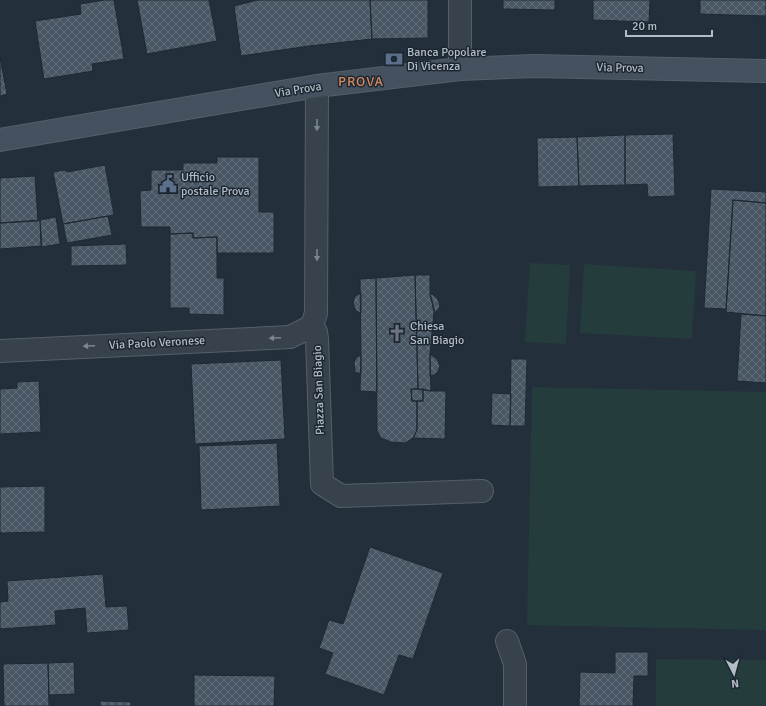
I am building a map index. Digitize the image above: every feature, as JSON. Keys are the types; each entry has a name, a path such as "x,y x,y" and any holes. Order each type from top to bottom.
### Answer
{"main road":[{"name":"Via Prova","path":"0,140 317,86 460,69 534,66 766,71"}],"street":[{"path":"460,0 460,69"},
{"name":"Piazza San Biagio","path":"317,86 316,312 312,326 316,332 317,339 322,484 341,496 482,491"},
{"name":"Via Paolo Veronese","path":"0,351 290,337 312,326"},
{"path":"507,641 515,664 515,706"}],"green space":[{"path":"530,263 570,265 566,344 525,342"},
{"path":"584,264 696,271 692,339 580,333"},
{"path":"532,387 766,392 766,630 527,625"},
{"path":"656,659 766,660 766,706 656,706"}],"building":[{"path":"114,0 124,59 92,64 93,71 44,79 35,21 81,14 80,4"},
{"path":"137,0 209,0 217,41 147,54"},
{"path":"258,0 370,0 372,39 241,56 234,6"},
{"path":"370,0 428,0 428,38 372,39"},
{"path":"503,0 555,0 555,10 503,9"},
{"path":"593,0 650,0 649,22 593,20"},
{"path":"700,0 766,0 766,16 700,14"},
{"path":"0,57 7,94 0,96"},
{"path":"673,134 675,196 648,197 647,184 625,185 625,135"},
{"path":"625,135 625,185 579,186 577,137"},
{"path":"577,137 579,186 538,187 537,138"},
{"path":"217,157 259,157 259,212 274,212 274,253 217,253 217,237 193,238 193,233 170,234 170,227 141,227 140,191 151,190 151,170 183,170 183,163 217,163"},
{"path":"105,165 114,215 63,224 53,172 65,170 67,172"},
{"path":"35,176 38,221 0,223 0,178"},
{"path":"711,189 766,192 766,203 733,200 726,309 704,308"},
{"path":"733,200 766,203 766,316 726,312"},
{"path":"108,216 112,235 67,243 63,224"},
{"path":"56,217 60,244 41,247 40,220"},
{"path":"40,220 42,246 0,249 0,223"},
{"path":"193,233 193,238 217,237 217,278 224,278 224,315 189,314 189,308 170,308 170,234"},
{"path":"126,244 127,265 71,266 71,246"},
{"name":"Chiesa San Biagio","path":"415,275 418,389 411,389 412,401 417,401 417,430 413,438 405,443 391,442 381,438 377,431 376,278"},
{"path":"415,275 430,275 430,293 434,312 430,354 431,391 418,389"},
{"path":"376,278 377,392 360,391 360,279"},
{"path":"361,293 361,313 356,311 353,303 355,296"},
{"path":"430,293 436,297 439,302 440,307 435,313"},
{"path":"741,314 766,316 766,383 737,381"},
{"path":"430,354 437,359 440,366 434,375 430,376"},
{"path":"361,355 361,374 355,372 354,362 357,357"},
{"path":"511,359 527,359 525,426 510,426"},
{"path":"281,360 285,439 195,444 191,364"},
{"path":"39,381 41,432 0,434 0,389 17,388 17,382"},
{"path":"411,389 423,389 423,401 412,401"},
{"path":"423,389 431,391 446,391 445,439 413,438 417,430 417,401 423,401"},
{"path":"492,393 511,394 510,426 491,425"},
{"path":"277,443 280,506 201,510 199,446"},
{"path":"45,486 45,532 0,533 0,487"},
{"path":"370,547 443,573 413,659 399,655 384,695 325,674 333,653 319,648 329,620 343,624"},
{"path":"103,574 106,607 127,606 129,630 87,633 85,608 55,611 56,625 0,629 0,602 8,601 7,581"},
{"path":"615,652 648,652 648,676 634,676 633,706 579,706 580,672 615,673"},
{"path":"74,662 75,694 49,695 48,663"},
{"path":"48,663 49,706 4,706 3,664"},
{"path":"194,675 275,676 274,706 194,706"},
{"path":"100,701 131,702 131,706 100,706"}],"place":[{"name":"Banca Popolare Di Vicenza","path":"394,59"},
{"name":"Ufficio postale Prova","path":"168,184"},
{"name":"Chiesa San Biagio","path":"397,333"}],"district":[{"name":"PROVA","path":"361,81"}]}
